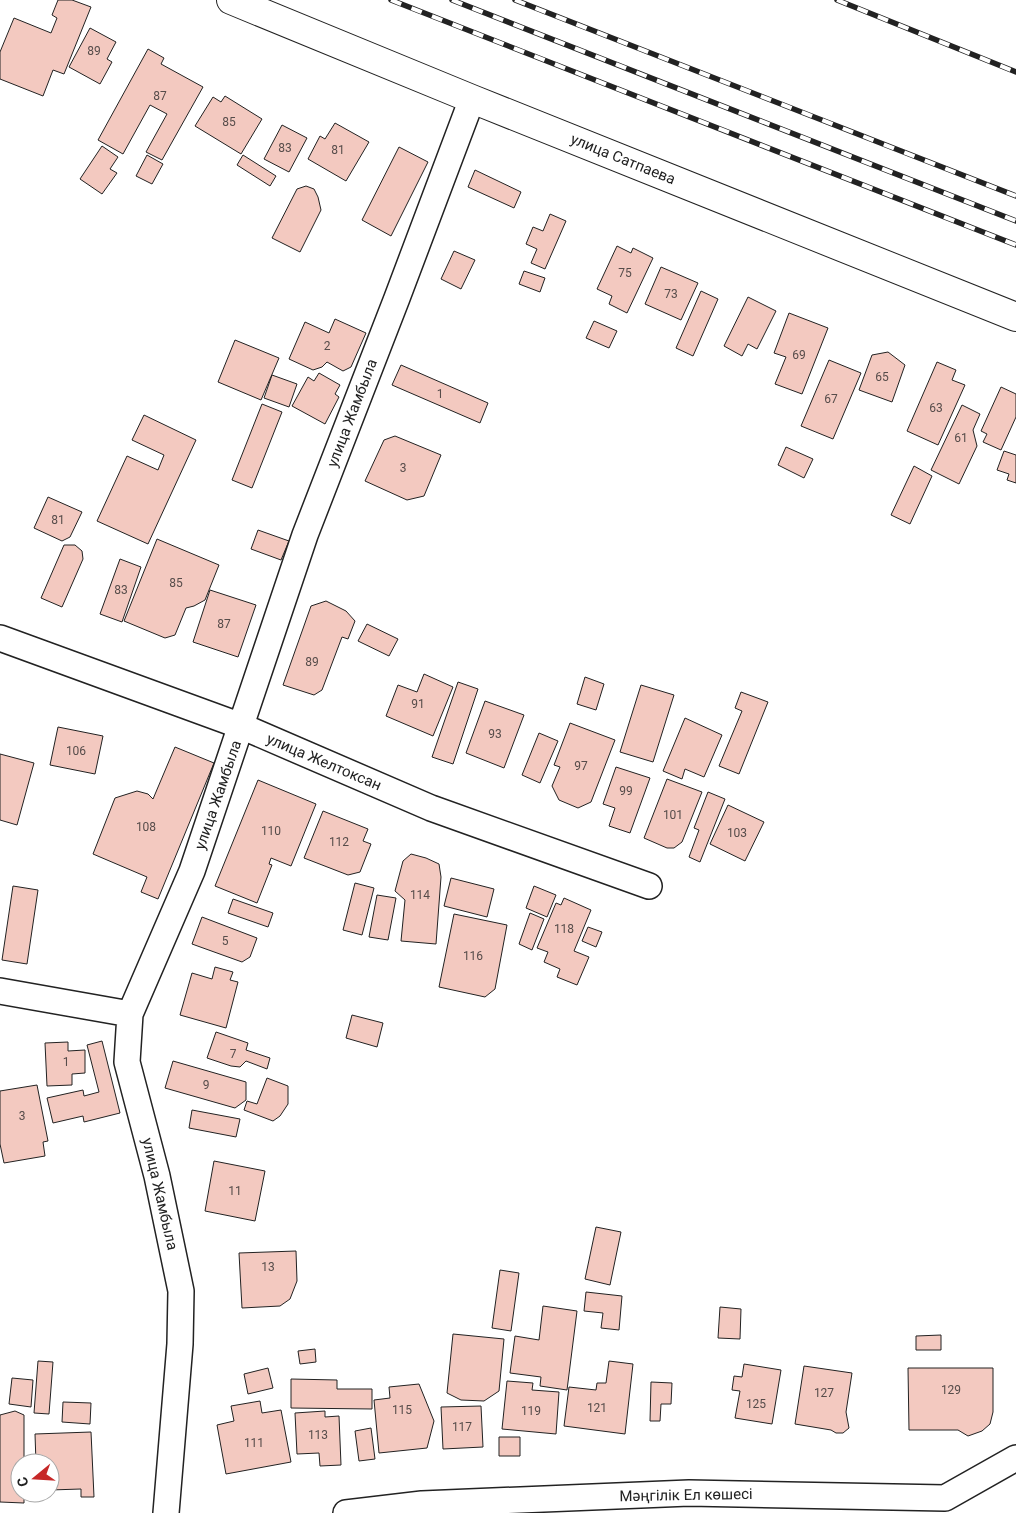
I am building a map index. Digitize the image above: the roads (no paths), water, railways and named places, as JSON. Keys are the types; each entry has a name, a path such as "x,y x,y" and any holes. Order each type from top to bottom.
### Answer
{"street":[{"name":"улица Сатпаева","path":"231,0 472,99 1016,317"},
{"name":"улица Жамбыла","path":"166,1513 180,1344 180,1291 157,1176 128,1062 130,1014 192,870 305,535 472,99"},
{"name":"улица Желтоксан","path":"0,638 241,726 431,808 649,886"},
{"path":"0,991 130,1014"},
{"name":"Мәңгілік Ел көшесі","path":"346,1513 422,1504 689,1493 945,1505 1016,1458"}],"railway":[{"path":"391,0 1016,245"},
{"path":"452,0 1016,221"},
{"path":"515,0 1016,196"},
{"path":"837,0 1016,72"}]}
